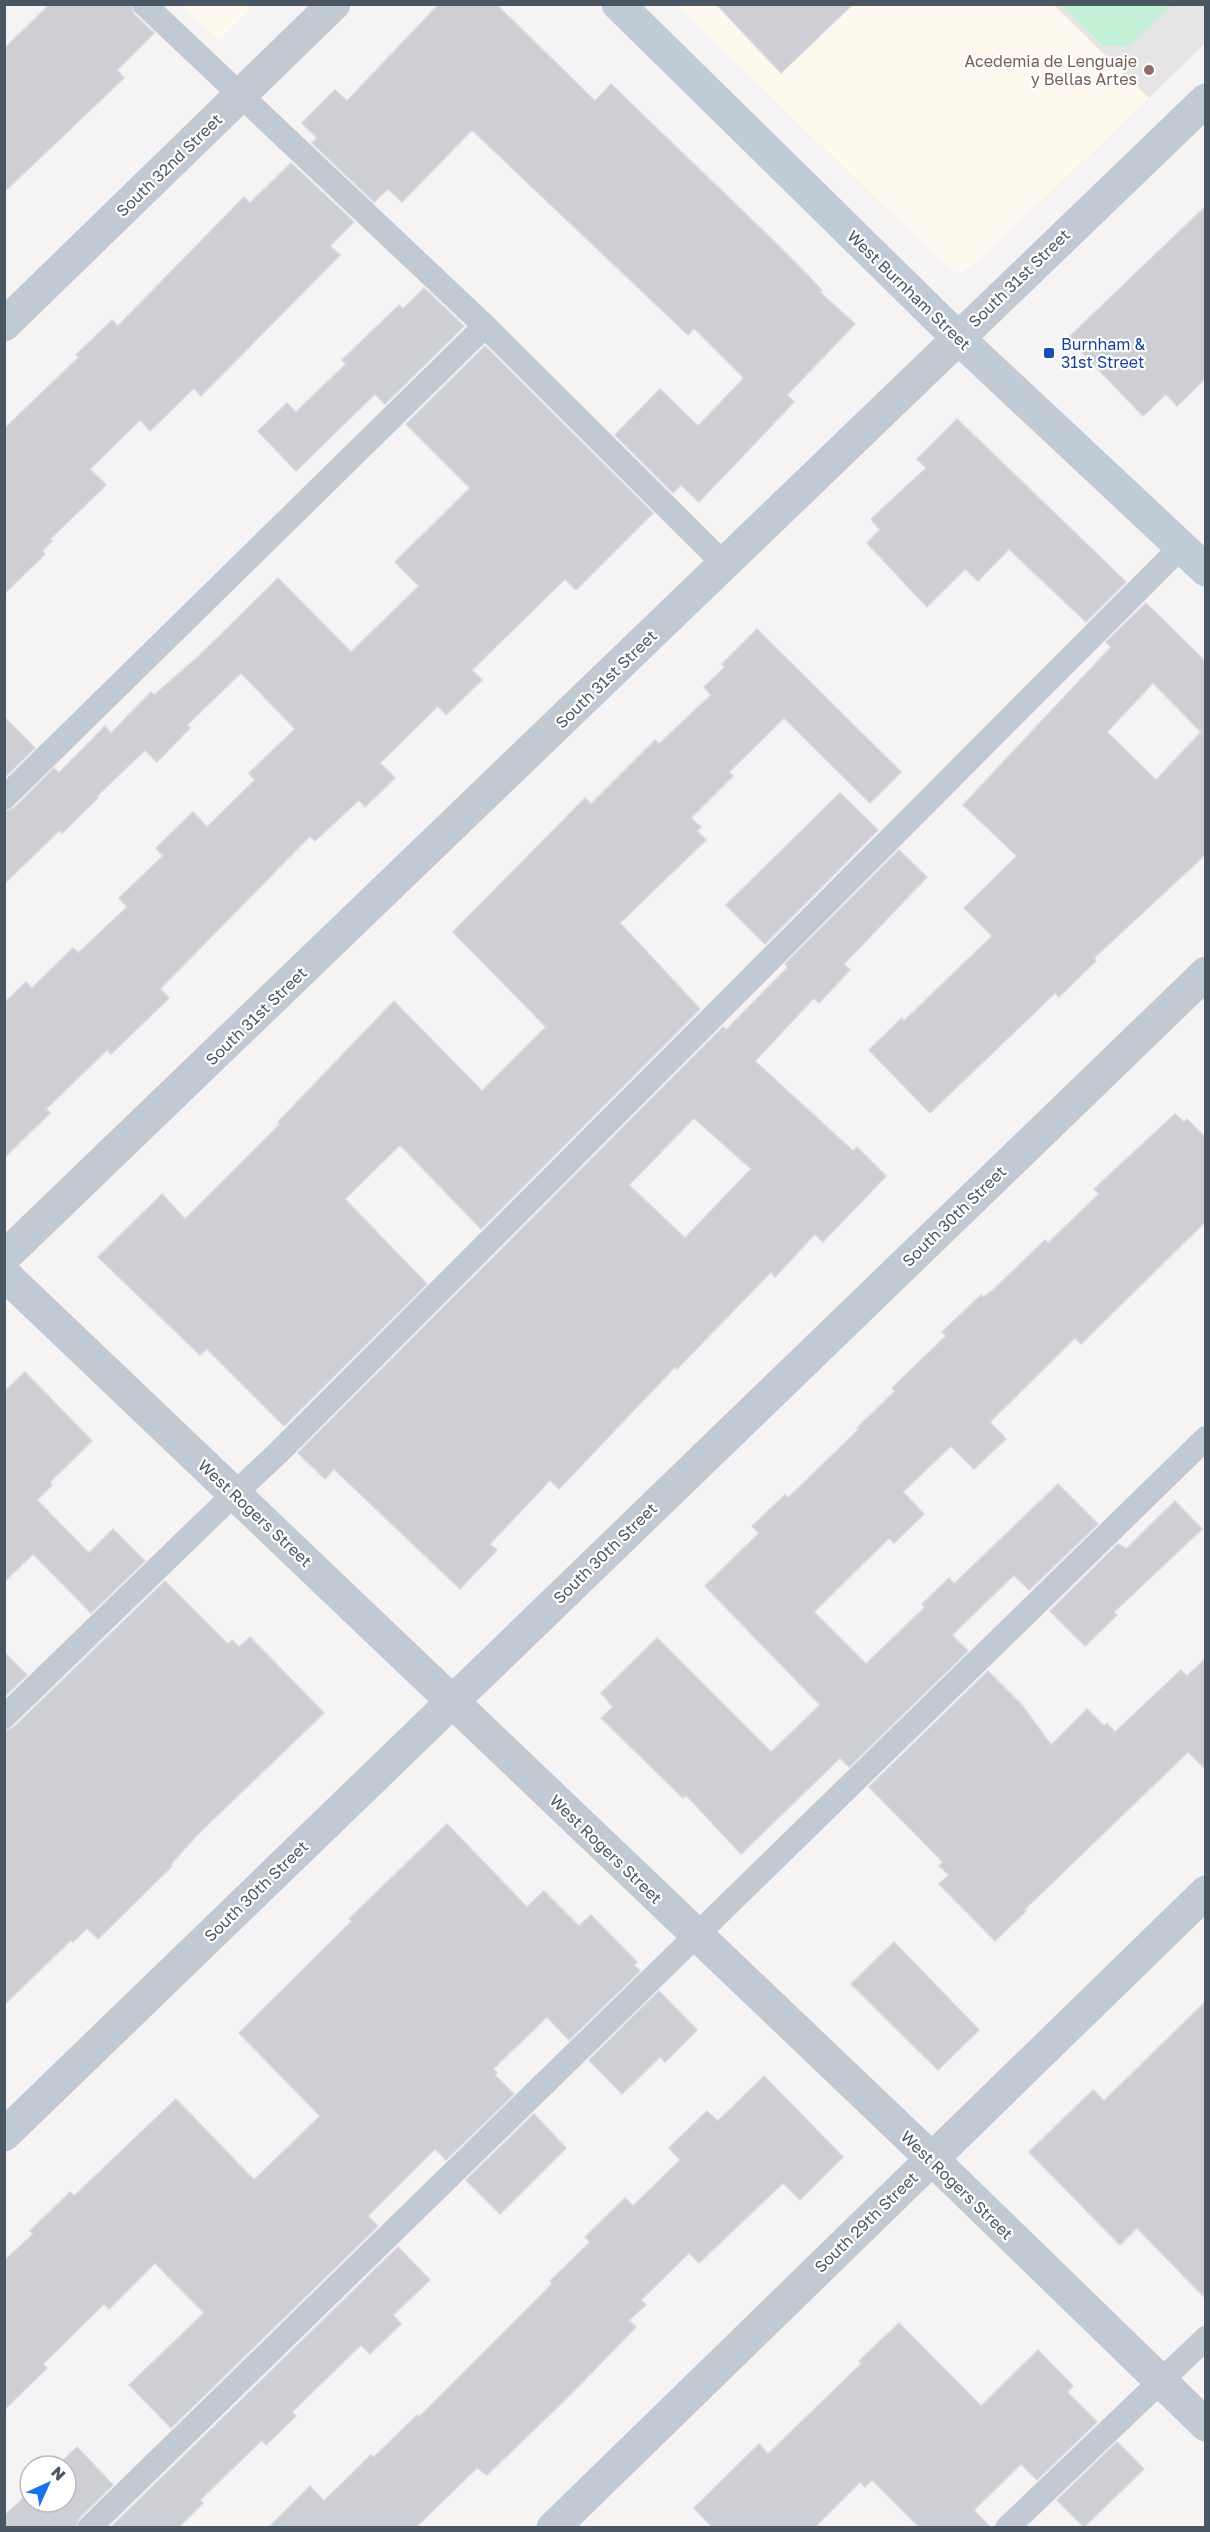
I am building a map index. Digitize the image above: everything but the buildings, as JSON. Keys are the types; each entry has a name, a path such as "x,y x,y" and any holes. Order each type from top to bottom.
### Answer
{"street":[{"name":"South 32nd Street","path":"4,325 333,4"},
{"name":"West Burnham Street","path":"618,4 957,337 1206,570"},
{"name":"South 31st Street","path":"4,1257 725,566 957,337 1206,100"},
{"name":"South 30th Street","path":"4,2135 1206,973"},
{"name":"West Rogers Street","path":"4,1274 453,1700 1206,2425"},
{"name":"South 29th Street","path":"553,2528 1206,1892"}],"lane":[{"path":"144,4 485,326 725,566"},
{"path":"4,798 485,326"},
{"path":"4,1717 277,1455 1181,547"},
{"path":"89,2528 695,1934 1206,1438"},
{"path":"1007,2528 1159,2380 1206,2338"}],"shaded area":[{"path":"180,5 255,5 219,41"},
{"path":"676,5 1054,5 1149,98 977,262 960,274 945,265"},
{"name":"Acedemia de Lenguaje y Bellas Artes","path":"1054,5 1205,5 1205,43 1149,98"}],"green space":[{"path":"1062,5 1172,5 1129,46 1103,46"}],"place":[{"name":"Acedemia de Lenguaje y Bellas Artes","path":"1149,70"},
{"name":"Burnham & 31st Street","path":"1049,353"}]}
